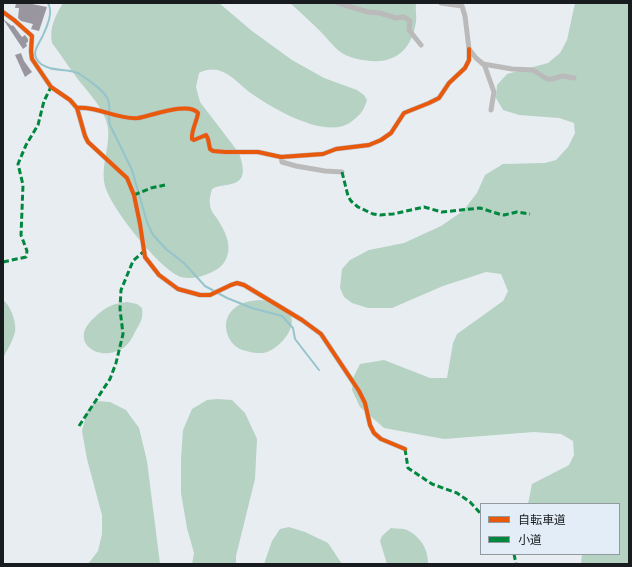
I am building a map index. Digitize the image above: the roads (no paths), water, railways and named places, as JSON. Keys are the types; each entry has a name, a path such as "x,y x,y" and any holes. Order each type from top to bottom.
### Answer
{"street":[{"path":"338,3 368,12 380,13 396,18 404,17 410,21 409,30 421,45"},
{"path":"77,108 98,110 132,118 156,114 172,109 185,108 195,110 198,112 192,139 194,140 206,134 210,148 213,151 258,152 281,157 323,154 336,149 370,145 391,134 404,113 429,104 439,98 465,68 469,60 470,49 464,9 462,6 441,3"},
{"path":"3,12 32,36 32,59 51,87 70,100 77,108 88,142 101,155 123,172 130,184 140,224 144,252 148,262 159,275 178,289 200,295 210,295 237,283 244,284 302,320 321,334 359,391 365,403 370,425 374,433 390,444 405,449"},
{"path":"470,49 480,62 484,64 512,69 533,70 547,79 562,76 574,78"},
{"path":"484,64 494,92 492,110"},
{"path":"281,157 282,162 296,166 325,171 342,172"}],"waterway":[{"path":"48,3 50,10 49,18 46,29 36,48 35,56 41,64 50,68 78,73 101,90 108,99 110,125 132,170 147,222 153,235 166,249 184,263 205,286 227,298 252,308 282,316 293,328 295,339 319,370"}]}
